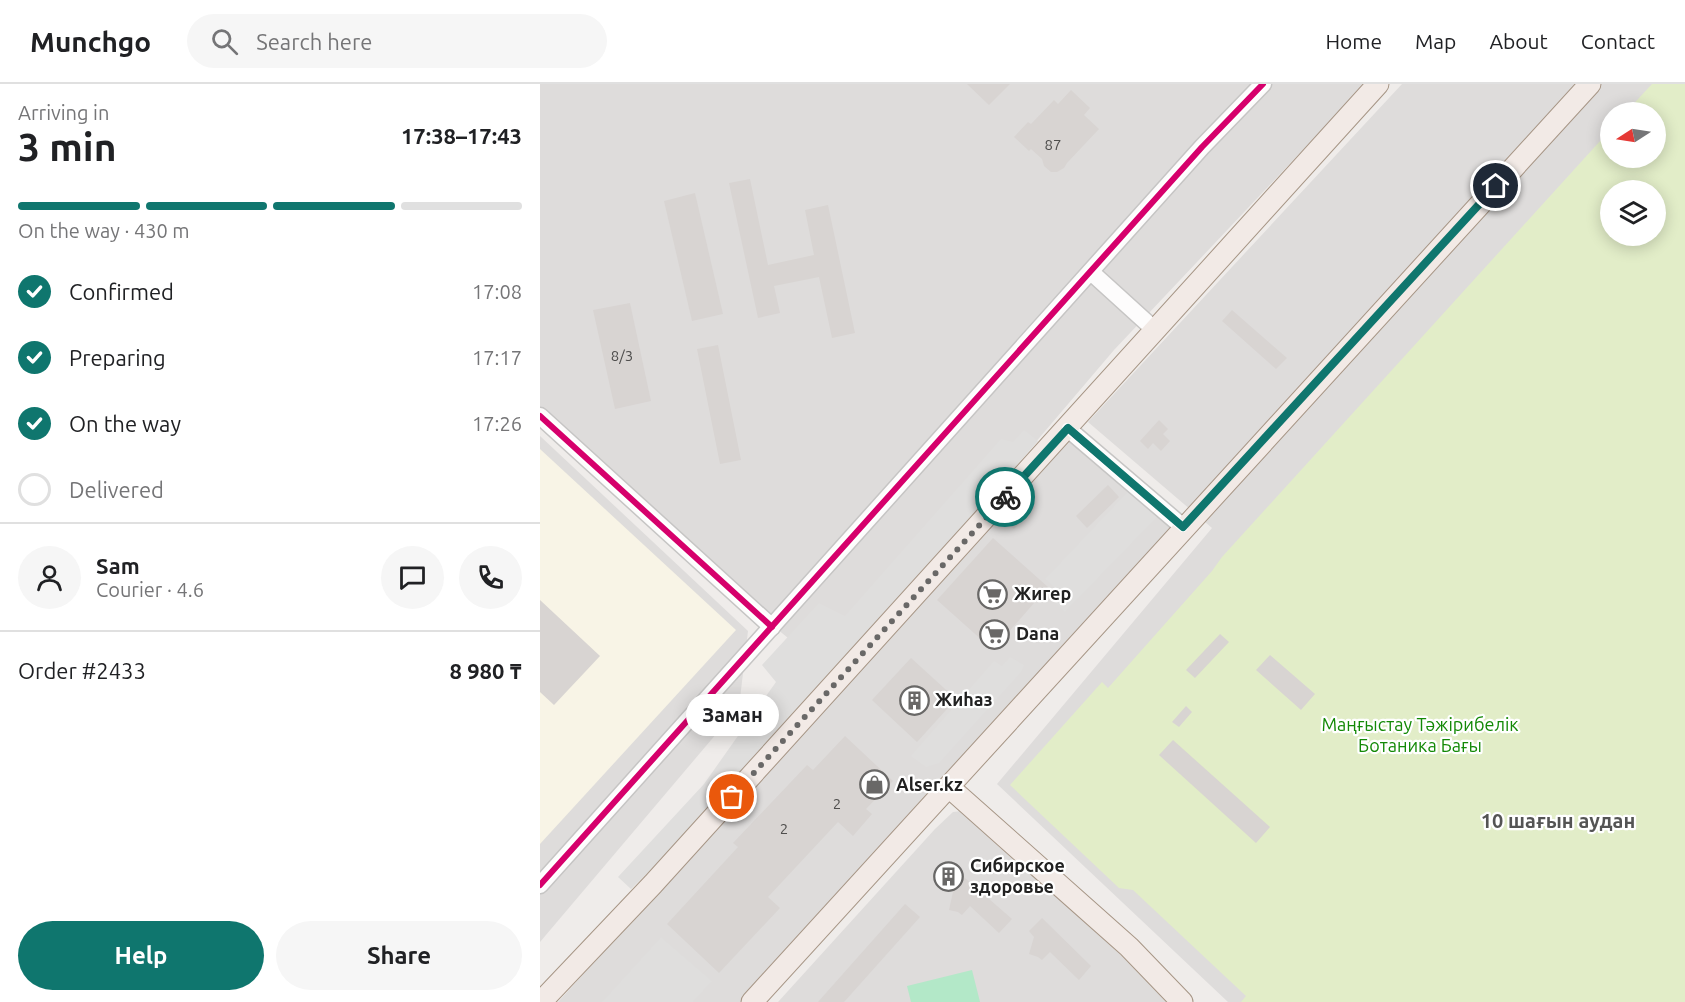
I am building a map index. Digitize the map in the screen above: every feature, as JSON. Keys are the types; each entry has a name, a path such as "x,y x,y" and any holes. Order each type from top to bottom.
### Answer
{"main road":[{"path":"541,1002 632,907 1378,84"},
{"path":"752,1002 1183,527 1590,84"},
{"path":"949,787 1129,947 1182,1002"}],"street":[{"path":"540,885 1202,147 1263,84"},
{"path":"1091,272 1156,331"},
{"path":"540,416 772,627"},
{"path":"1068,428 1183,527"}],"shaded area":[{"path":"540,84 1365,84 1114,350 836,677 777,629 540,409"},
{"name":"Маңғыстау Тәжірибелік Ботаника Бағы","path":"1402,84 1685,84 1685,1002 1228,1002 997,784 1212,528 1088,422"},
{"path":"1079,427 1184,517 744,1002 558,1002"},
{"path":"1024,430 1038,441 907,590 663,858 631,889 618,877 704,784 776,682 762,665 819,603 845,616 1001,439 1013,442"},
{"path":"540,436 748,631 739,707 540,942"},
{"path":"540,449 736,630 540,844"},
{"path":"1133,486 1161,513 1065,612 1052,600 1059,592 1045,579"},
{"path":"1010,657 1024,665 1021,672 939,763 926,767 911,756 994,661 1002,666"},
{"path":"961,811 1075,909 1168,1002 778,1002 935,829 953,812"},
{"path":"661,937 712,981 693,1002 602,1002"}],"green space":[{"name":"Маңғыстау Тәжірибелік Ботаника Бағы","path":"1652,84 1685,84 1685,1002 1241,1002 1246,996 1133,890 1119,888 1010,785 1102,682 1108,688 1222,557 1600,141 1600,168 1666,168 1666,102 1635,102"},
{"path":"972,970 980,1002 911,1002 907,986"}],"building":[{"path":"967,84 1010,84 989,105"},
{"path":"1071,90 1090,108 1084,115 1099,129 1064,168 1051,172 1044,166 1042,159 1014,137 1028,122 1031,124 1054,100 1058,104"},
{"path":"750,179 768,265 814,255 805,210 828,205 855,333 832,338 819,277 774,286 780,313 758,318 729,183"},
{"path":"695,193 723,314 692,321 664,201"},
{"path":"630,303 651,401 615,409 593,310"},
{"path":"1232,310 1287,358 1276,369 1222,321"},
{"path":"718,345 741,460 720,464 697,349"},
{"path":"1159,420 1168,429 1163,434 1170,441 1161,451 1153,443 1148,449 1140,441"},
{"path":"1108,485 1119,497 1087,528 1076,516"},
{"path":"1025,497 1035,507 1014,529 1004,520"},
{"name":"Жигер","path":"993,538 1048,587 993,650 937,600"},
{"path":"540,600 600,656 554,705 540,692"},
{"path":"1220,634 1229,642 1195,678 1186,670"},
{"path":"1270,655 1315,694 1301,710 1256,670"},
{"name":"Жиhаз","path":"911,658 956,699 917,742 872,700"},
{"path":"1186,706 1192,712 1179,727 1172,722"},
{"path":"845,736 893,781 866,809 872,814 853,836 838,822 768,897 780,908 719,973 667,924 738,847 733,843 807,765 813,770"},
{"path":"1173,740 1270,827 1256,843 1159,755"},
{"path":"950,865 1012,919 999,933 970,906 962,915 949,910 953,892 938,878"},
{"path":"905,904 920,917 844,1002 818,1002"},
{"path":"1042,918 1091,966 1079,980 1050,952 1042,960 1029,954 1034,937 1029,931"}],"cycle path":[{"path":"540,885 1202,147 1263,84"},
{"path":"540,416 772,627"},
{"path":"1067,428 1183,527"}],"way so far":[{"path":"732,797 1005,497"}],"place":[{"name":"Жигер","path":"993,594"},
{"name":"Dana","path":"995,634"},
{"name":"Жиhаз","path":"914,700"},
{"name":"Alser.kz","path":"875,785"},
{"name":"Заман","path":"732,797"},
{"name":"Сибирское здоровье","path":"949,876"}],"district":[{"name":"10 шағын аудан","path":"1558,821"}],"route":[{"path":"1005,497 1068,428 1183,527 1496,186"}]}
